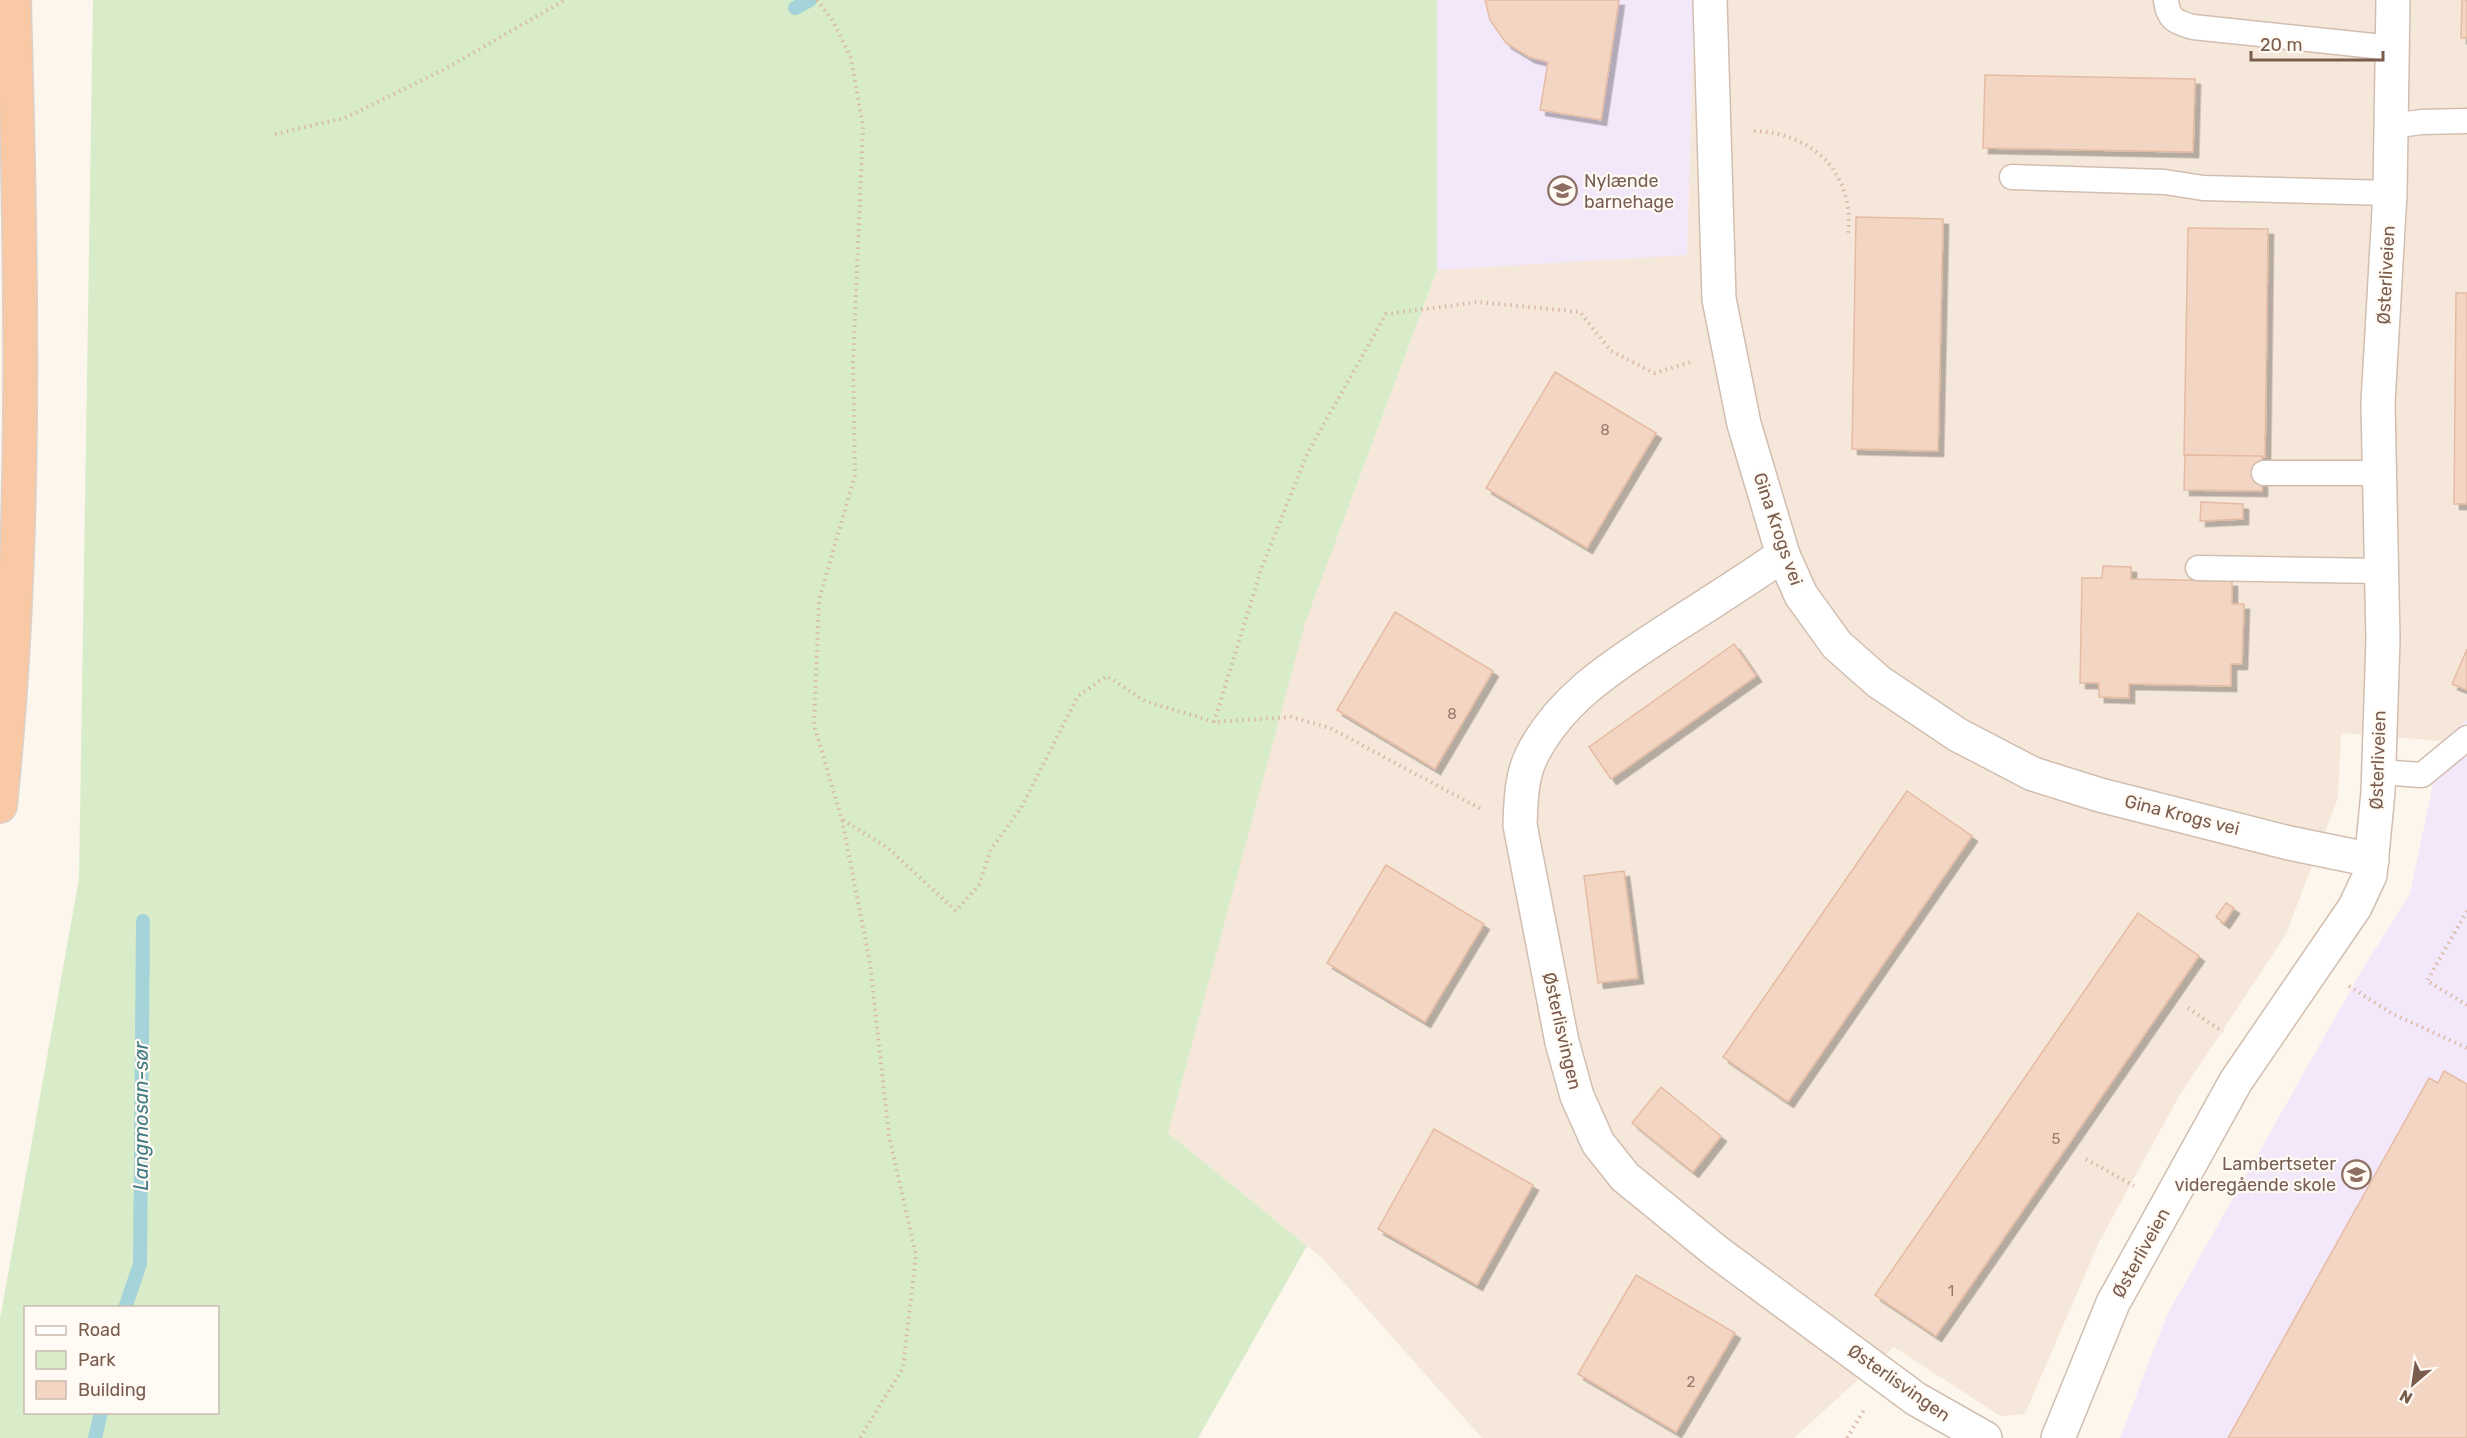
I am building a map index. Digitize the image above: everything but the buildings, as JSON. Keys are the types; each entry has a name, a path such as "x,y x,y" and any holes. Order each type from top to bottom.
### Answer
{"highway":[{"path":"0,806 18,579 21,412 14,0"}],"street":[{"name":"Gina Krogs vei","path":"1710,0 1719,299 1744,424 1783,555 1801,595 1837,645 1879,682 1958,735 2033,774 2100,795 2289,843 2372,860"},
{"name":"Østerliveien","path":"2058,1438 2113,1303 2236,1081 2360,899 2370,875 2379,772 2383,640 2378,403 2390,193 2393,0"},
{"name":"Østerlisvingen","path":"1783,555 1607,670 1575,698 1549,727 1530,759 1522,788 1520,825 1562,1042 1577,1096 1598,1143 1625,1177 1717,1252 1916,1399 1985,1438"}],"lane":[{"path":"2166,0 2168,15 2175,22 2193,27 2393,48"},
{"path":"2392,126 2421,122 2467,121"},
{"path":"2012,177 2165,182 2203,188 2390,193"},
{"path":"2264,473 2379,473"},
{"path":"2198,568 2381,572"},
{"path":"2379,772 2422,775 2467,738"}],"path":[{"path":"274,134 345,118 445,69 565,0"},
{"path":"817,0 833,21 851,58 863,127 853,362 855,475 819,600 814,725 842,820 870,963 889,1136 916,1255 903,1368 860,1438"},
{"path":"1715,129 1786,134 1816,153 1832,168 1848,198 1848,235"},
{"path":"1214,722 1262,567 1307,454 1386,314 1479,302 1580,312 1611,351 1654,373 1701,359"},
{"path":"842,820 888,848 956,911 979,885 991,849 1021,808 1078,696 1107,676 1145,701 1214,722 1291,717 1330,728 1484,810"},
{"path":"2467,911 2427,981 2467,1005"},
{"path":"2340,981 2391,1013 2467,1048"},
{"path":"2188,1008 2231,1038"},
{"path":"2086,1159 2139,1189"},
{"path":"1847,1438 1867,1405"}],"shaded area":[{"name":"Nylænde barnehage","path":"1437,0 1694,0 1687,255 1437,270"},
{"path":"1694,0 2467,0 2467,720 2442,741 2341,733 2338,798 2286,934 2178,1098 2099,1242 2025,1414 2000,1416 1894,1347 1794,1438 1482,1438 1323,1259 1168,1133 1228,907 1190,691 1350,503 1437,270 1687,254"},
{"name":"Lambertseter videregående skole","path":"2467,720 2467,1438 2120,1438 2167,1315 2362,970 2410,894 2442,741"}],"green space":[{"path":"93,0 1437,0 1437,270 1305,623 1168,1133 1307,1246 1198,1438 0,1438 0,1319 79,879"}],"waterway":[{"path":"795,8 810,0"},
{"name":"Langmosan-sør","path":"126,1306 140,1264 143,921"},
{"name":"Langmosan-sør","path":"95,1438 101,1414"}],"place":[{"name":"Nylænde barnehage","path":"1563,191"},
{"name":"Lambertseter videregående skole","path":"2357,1174"}]}
